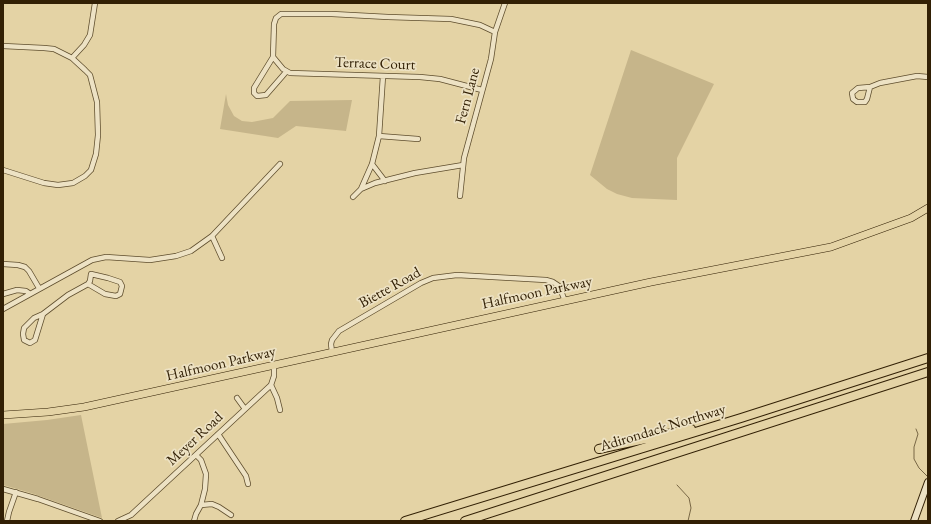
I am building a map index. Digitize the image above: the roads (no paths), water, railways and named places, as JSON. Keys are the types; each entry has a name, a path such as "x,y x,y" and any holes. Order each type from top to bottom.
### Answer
{"highway":[{"name":"Adirondack Northway","path":"405,521 741,418 928,358"},
{"name":"Adirondack Northway","path":"465,521 928,372"},
{"path":"599,449 741,418"}],"main road":[{"name":"Halfmoon Parkway","path":"3,415 48,412 84,407 704,271 756,262 831,246 911,218 928,208"}],"street":[{"path":"72,58 84,45 90,35 95,3"},
{"name":"Fern Lane","path":"460,196 463,165 490,59 495,32 506,3"},
{"path":"274,57 286,72 266,95 257,96 254,94 254,88 274,57 274,24 276,18 285,13 451,18 480,25 495,32"},
{"path":"3,46 54,49 72,58 90,75 98,102 96,154 91,170 85,176 78,180 58,185 3,170"},
{"name":"Terrace Court","path":"286,72 296,74 440,79 482,90"},
{"path":"361,189 372,164 379,136 383,76"},
{"path":"870,87 880,83 917,76 928,77"},
{"path":"379,136 418,139"},
{"path":"3,309 29,293 98,258 106,257 150,260 163,259 191,251 212,236 280,164"},
{"path":"372,164 385,181"},
{"path":"353,196 361,189 385,181 415,173 463,165"},
{"path":"212,236 222,258"},
{"path":"3,264 25,267 30,271 39,288"},
{"path":"43,314 33,343 24,340 24,328 34,318 43,314 88,284 91,274 120,282 122,290 120,294 116,296 110,295 88,284"},
{"name":"Biette Road","path":"332,352 332,340 339,331 432,278 457,275 546,280 553,282 558,286 565,301"},
{"path":"3,294 17,290 26,291 29,293"},
{"path":"274,365 274,376 271,385 277,398 280,410"},
{"name":"Meyer Road","path":"118,521 131,515 271,385"},
{"path":"237,398 246,409"},
{"path":"218,434 246,476 248,484"},
{"path":"194,521 201,505 205,489 206,474 201,460 196,455"},
{"path":"914,521 928,482"},
{"path":"3,489 38,499 100,521"},
{"path":"7,521 16,492"},
{"path":"201,505 212,504 231,515"}],"waterway":[{"path":"916,429 918,434 914,447 914,459 919,468 928,477"},
{"path":"677,485 689,498 691,508 688,521"}]}
